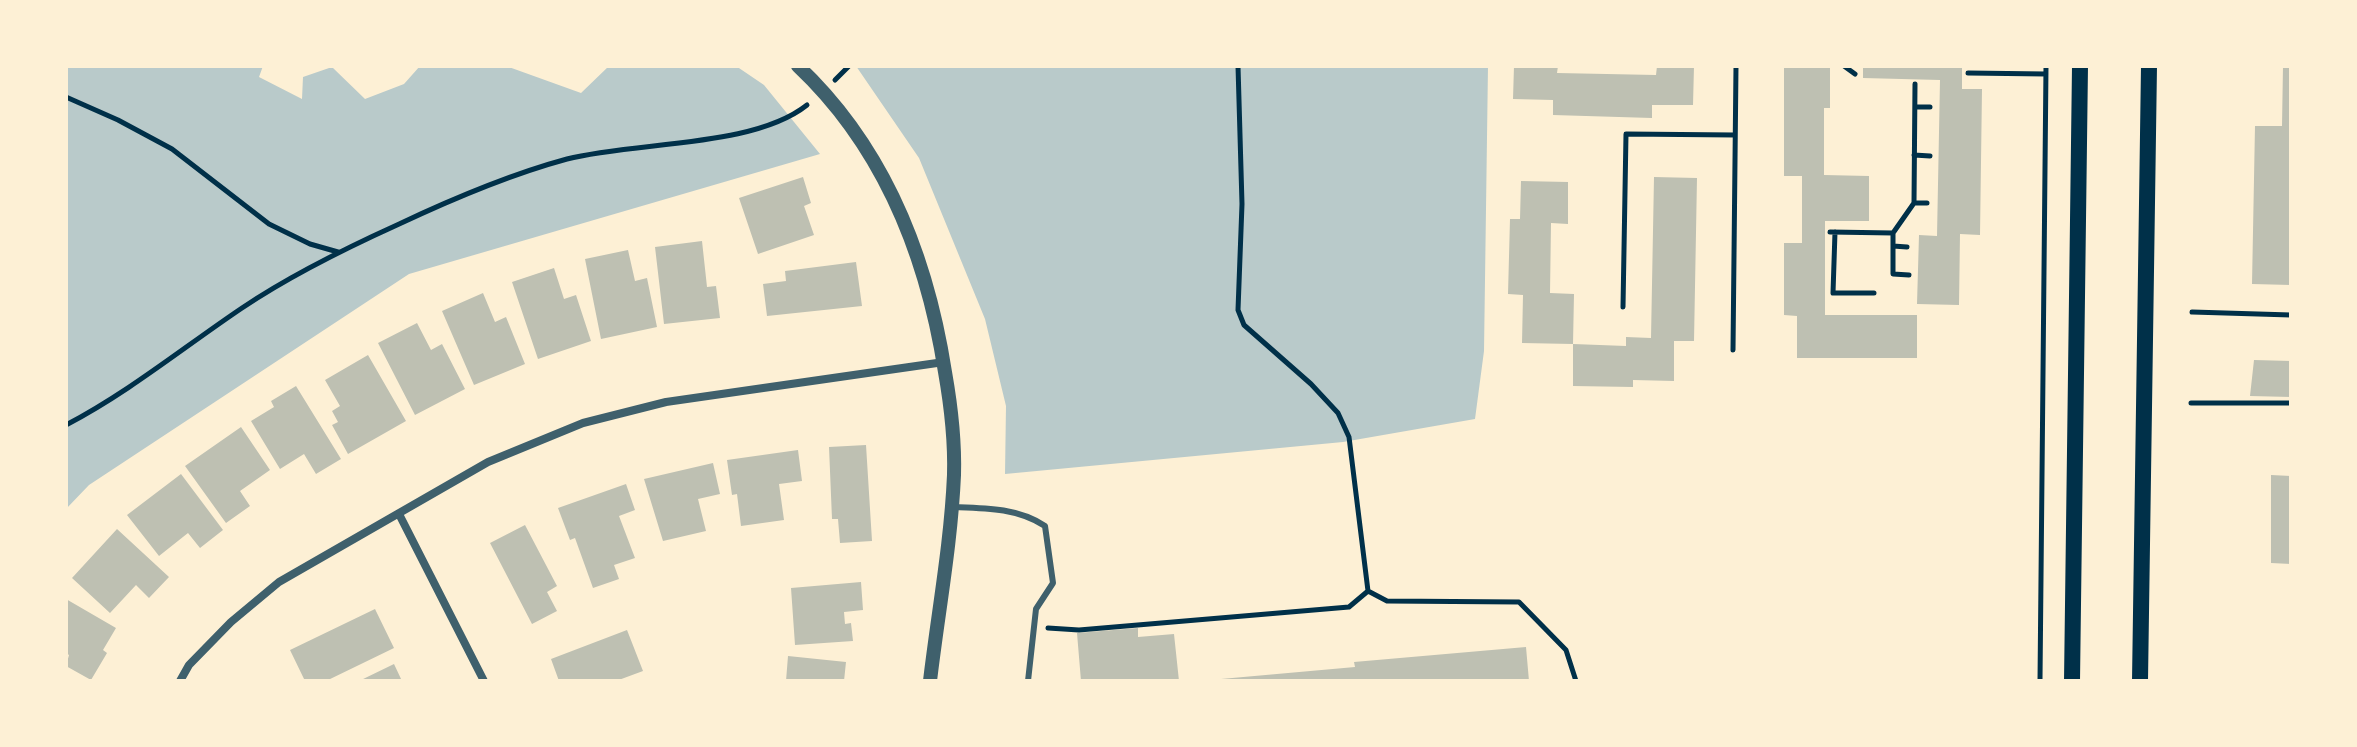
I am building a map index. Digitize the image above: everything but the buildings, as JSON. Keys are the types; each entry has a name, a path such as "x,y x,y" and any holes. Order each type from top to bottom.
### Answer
{"main road":[{"path":"2072,681 2080,66"},
{"path":"2140,681 2149,66"}],"street":[{"path":"798,66 846,116 865,144 919,256 937,321 952,426 954,474 930,681"},
{"path":"180,681 189,665 231,622 279,582 488,462 583,423 666,402 944,362"},
{"path":"399,514 484,681"}],"lane":[{"path":"951,507 1015,512 1045,526 1053,583 1036,609 1028,681"}],"path":[{"path":"837,79 849,66"},
{"path":"1238,66 1242,204 1238,310 1244,325 1311,384 1338,413 1349,437 1368,591"},
{"path":"1733,350 1736,66"},
{"path":"1844,66 1855,74"},
{"path":"2005,66 2006,74"},
{"path":"2040,681 2046,66"},
{"path":"1968,73 2046,74"},
{"path":"1909,275 1893,274 1893,233 1914,203 1915,84"},
{"path":"66,97 172,149 269,224 310,244 339,252"},
{"path":"66,425 116,398 283,282 339,252 449,201 518,174 595,154 751,131 797,113 811,102"},
{"path":"1915,107 1930,107"},
{"path":"1623,307 1626,134 1735,135"},
{"path":"1914,155 1930,156"},
{"path":"1914,203 1927,203"},
{"path":"1871,223 1871,232"},
{"path":"1874,293 1833,293 1833,232 1893,233"},
{"path":"1893,246 1907,247"},
{"path":"2192,312 2291,315"},
{"path":"2191,403 2291,403"},
{"path":"1034,625 1079,630 1349,607 1368,591"},
{"path":"1368,591 1387,601 1519,602 1566,650 1576,681"}],"shaded area":[{"path":"66,66 263,66 259,77 302,99 303,77 332,67 365,99 404,84 420,66 506,66 581,93 609,66 736,66 764,85 820,154 409,274 89,485 66,509"},
{"path":"856,66 1488,66 1484,351 1475,419 1343,442 1005,474 1006,406 985,319 919,158"}]}
